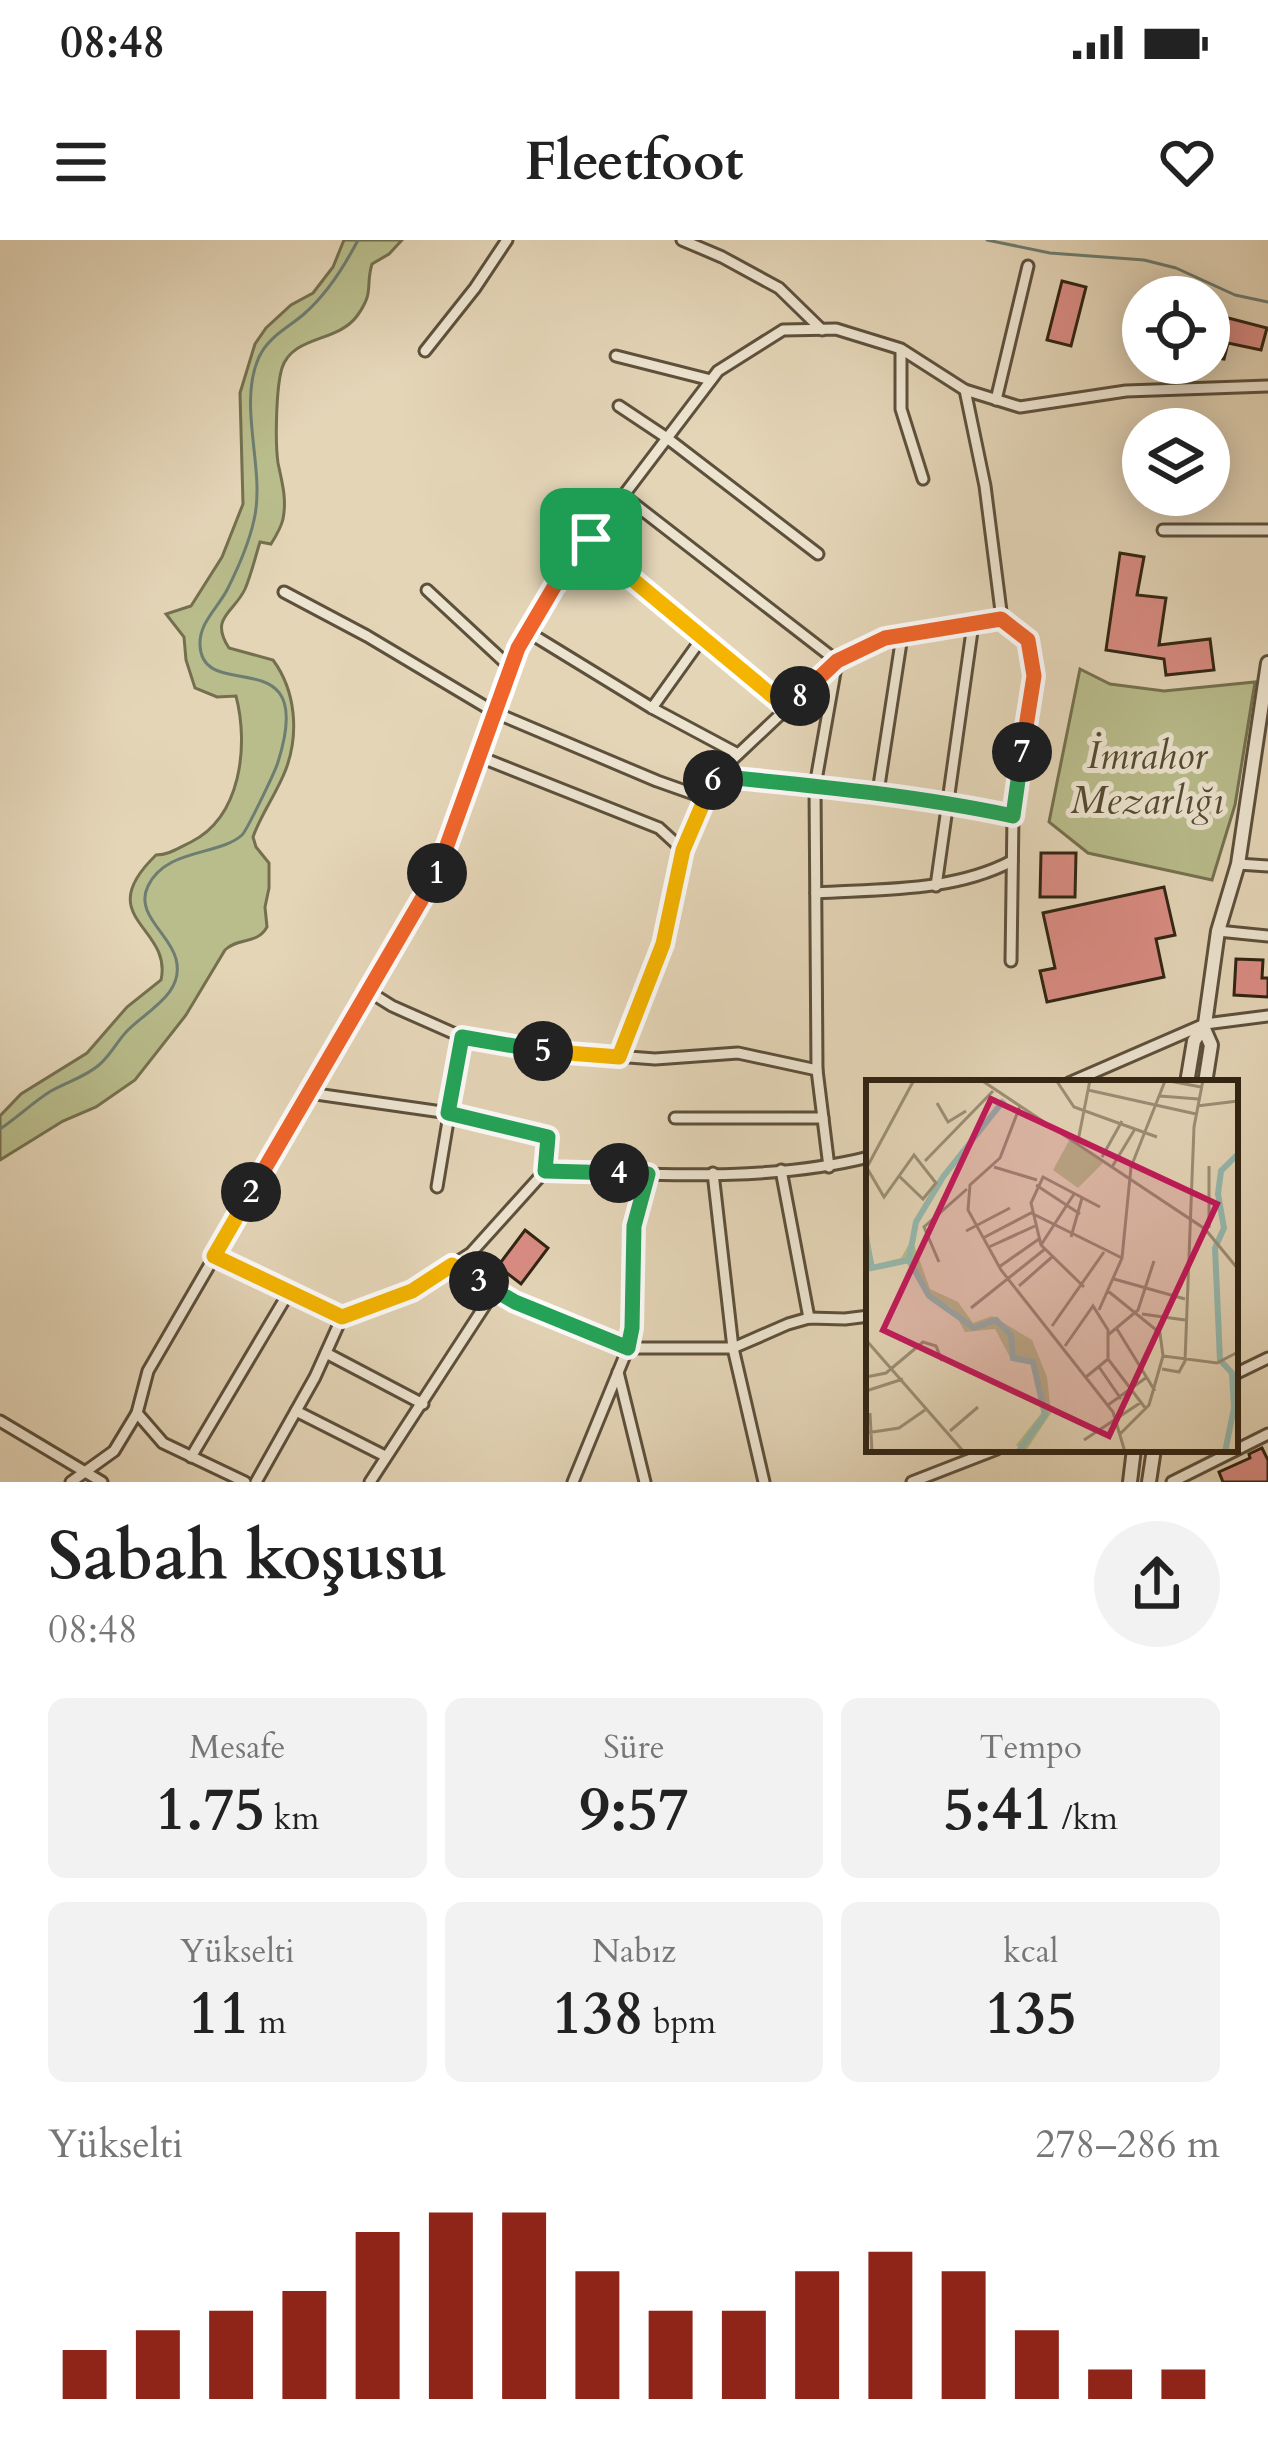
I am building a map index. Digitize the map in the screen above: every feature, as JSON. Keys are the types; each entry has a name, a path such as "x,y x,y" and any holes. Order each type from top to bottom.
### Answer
{"street":[{"path":"424,351 507,240"},
{"path":"682,240 779,288 822,330"},
{"path":"996,400 1028,266"},
{"path":"71,1482 114,1451 136,1413 148,1371 443,863 511,668 554,587 718,371 783,330 836,329 901,349 965,390 1020,407 1126,391 1268,386"},
{"path":"901,349 901,409 923,479"},
{"path":"616,356 711,380"},
{"path":"965,390 985,486 1001,619 1028,640 1034,676 1013,816 1011,961"},
{"path":"619,406 818,554"},
{"path":"624,496 837,661"},
{"path":"1163,530 1268,530"},
{"path":"591,539 620,569 787,708"},
{"path":"427,590 511,668"},
{"path":"284,592 496,713 706,798"},
{"path":"619,1057 663,944 683,850 715,776 837,661 885,638 1001,619"},
{"path":"936,886 973,623"},
{"path":"528,632 738,754"},
{"path":"878,792 902,636"},
{"path":"652,708 702,638"},
{"path":"830,1167 817,1070 814,786 837,661"},
{"path":"1188,1080 1194,1041 1204,1026 1218,931 1238,864 1265,718 1268,663"},
{"path":"480,757 658,828 683,850"},
{"path":"715,776 878,792 1013,816"},
{"path":"816,893 936,886 994,871 1012,861"},
{"path":"1238,864 1268,866"},
{"path":"1218,931 1268,936"},
{"path":"368,991 462,1037 619,1057 738,1054 817,1070"},
{"path":"1076,1080 1204,1026 1268,1016"},
{"path":"1204,1026 1211,1045 1205,1080"},
{"path":"436,1187 462,1037"},
{"path":"214,1256 342,1317 412,1291 471,1253 545,1171 548,1137 448,1113 309,1093"},
{"path":"675,1118 823,1118"},
{"path":"545,1171 713,1173 830,1167 866,1158"},
{"path":"781,1170 809,1318"},
{"path":"713,1173 733,1348 764,1482"},
{"path":"573,1482 628,1348 634,1226 648,1174"},
{"path":"452,1265 515,1302 628,1348 733,1348 809,1318 866,1316"},
{"path":"370,1482 495,1290"},
{"path":"191,1457 289,1292"},
{"path":"256,1482 342,1317"},
{"path":"326,1353 423,1404"},
{"path":"1238,1372 1268,1358"},
{"path":"618,1372 645,1482"},
{"path":"296,1411 385,1456"},
{"path":"136,1413 163,1443 245,1482"},
{"path":"0,1421 102,1482"},
{"path":"1238,1449 1268,1434"},
{"path":"912,1482 989,1452"},
{"path":"1130,1482 1134,1452"},
{"path":"1149,1482 1154,1452"},
{"path":"1172,1482 1232,1452"}],"green space":[{"path":"344,240 402,240 372,264 368,295 357,316 338,331 296,350 282,368 276,429 283,519 271,544 260,542 245,589 222,622 229,648 273,660 287,685 293,713 286,769 253,837 269,863 267,927 225,950 186,1015 135,1080 0,1160 0,1116 21,1094 87,1053 127,1007 161,980 162,962 132,908 131,894 156,855 174,851 208,831 231,798 241,758 236,696 217,697 195,688 184,637 166,614 191,606 222,557 243,504 240,393 255,344 291,305 313,293 333,267"},
{"name":"İmrahor Mezarlığı","path":"1080,669 1110,684 1164,691 1255,682 1235,805 1212,880 1088,853 1049,822"}],"building":[{"path":"1062,281 1086,287 1071,346 1047,340"},
{"path":"1230,318 1267,328 1261,350 1230,343"},
{"path":"1120,553 1144,557 1137,595 1166,598 1159,645 1210,639 1214,670 1166,675 1164,659 1106,650"},
{"path":"1041,853 1076,853 1075,897 1040,897"},
{"path":"1164,887 1175,935 1156,939 1164,977 1047,1002 1040,971 1055,968 1043,913"},
{"path":"1236,959 1263,960 1268,997 1234,995"},
{"path":"525,1230 548,1248 521,1284 498,1266"},
{"path":"1262,1448 1268,1460 1268,1482 1223,1482 1219,1472"}],"waterway":[{"path":"0,1129 51,1091 99,1065 170,991 176,959 149,915 148,886 167,865 242,835 276,768 286,723 283,699 271,686 219,671 206,662 201,637 236,572 254,520 257,480 251,396 259,357 273,338 320,298 358,240"},
{"path":"987,240 1050,253 1144,260 1176,268 1235,295 1268,302"}],"route":[{"path":"591,539 620,569 787,708 837,661 885,638 1001,619 1028,640 1034,676 1013,816 878,792 715,776 683,850 663,944 619,1057 462,1037 448,1113 548,1137 545,1171 648,1174 634,1226 628,1348 515,1302 452,1265 412,1291 342,1317 214,1256 443,863 518,648 554,587 591,539"}]}
